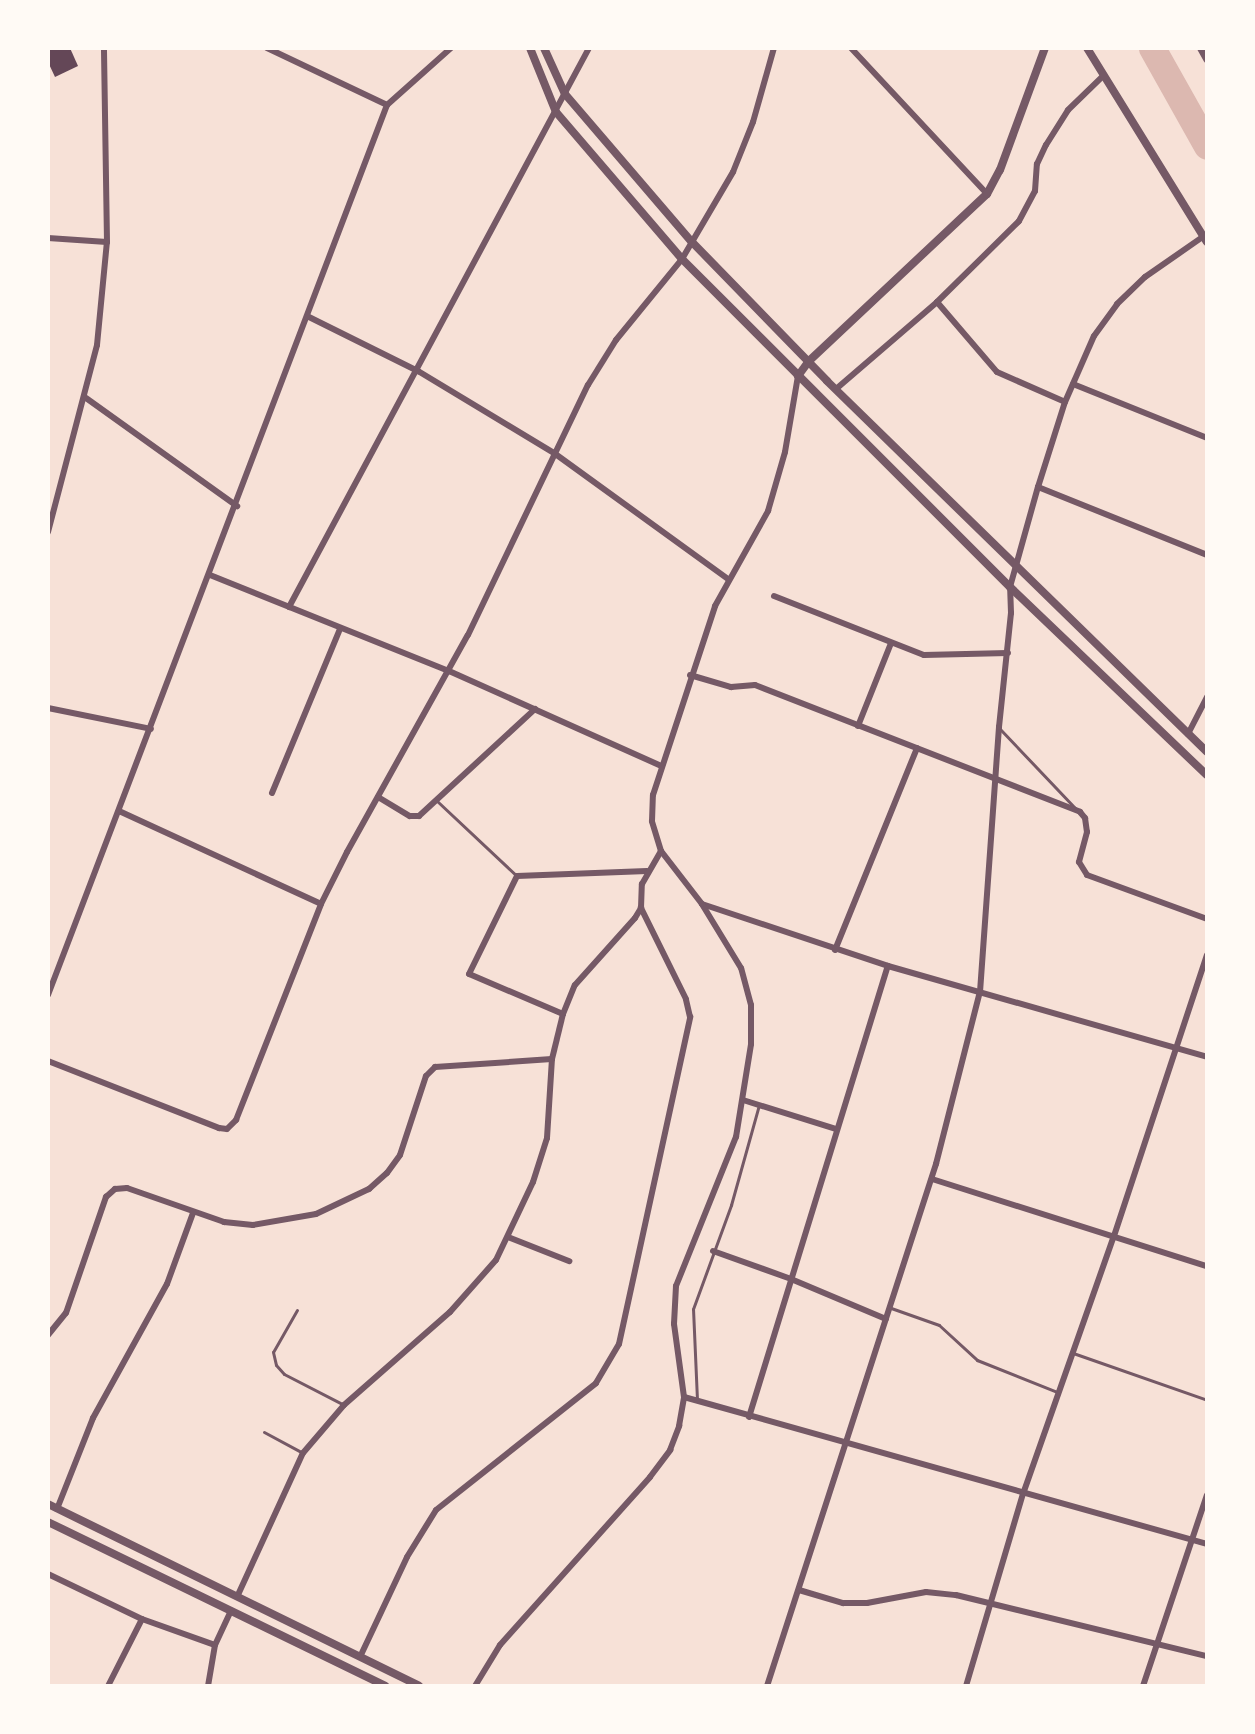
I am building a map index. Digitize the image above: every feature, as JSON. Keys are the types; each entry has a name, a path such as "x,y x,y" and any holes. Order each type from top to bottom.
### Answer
{"street":[{"path":"48,532 86,398 97,345 107,242 104,48"},
{"path":"267,48 387,105"},
{"path":"48,995 309,317 387,105 451,48"},
{"path":"530,48 556,112 682,258 1010,587 1207,775"},
{"path":"544,48 565,94 692,242 836,389 1207,752"},
{"path":"289,607 418,371 589,48"},
{"path":"48,1061 227,1129 236,1120 321,904 378,796 449,671 554,453 616,340 682,258 733,172 753,122 774,48"},
{"path":"851,48 987,194"},
{"path":"475,1686 500,1645 670,1450 684,1397 674,1324 676,1286 680,1270 726,1168 743,1100 751,1044 748,985 702,904 661,851 652,821 653,795 690,675 728,579 768,511 785,453 798,376 809,361 987,194 1000,170 1045,48"},
{"path":"767,1686 932,1179 980,992 999,727 1008,653 1010,587 1038,486 1065,402 1094,336 1117,304 1145,277 1205,239 1087,48"},
{"path":"1201,48 1207,59"},
{"path":"836,389 937,302 1019,221 1035,191 1038,165 1046,145 1068,110 1103,76"},
{"path":"48,238 107,242"},
{"path":"937,302 997,372 1065,402"},
{"path":"309,317 418,371 554,453 728,579"},
{"path":"1073,384 1207,438"},
{"path":"86,398 237,506"},
{"path":"1038,486 1207,555"},
{"path":"210,575 449,671 661,766"},
{"path":"774,596 924,655 1008,653"},
{"path":"272,793 340,629"},
{"path":"858,726 891,643"},
{"path":"690,675 731,687 755,685 1080,812 1085,818 1087,832 1079,862 1086,875 1207,919"},
{"path":"1188,734 1207,696"},
{"path":"48,708 151,729"},
{"path":"378,796 410,816 419,816 535,710"},
{"path":"835,950 917,748"},
{"path":"119,811 321,904"},
{"path":"237,1597 303,1453 344,1405 473,1288 508,1237 533,1182 548,1138 552,1059 563,1014 575,985 641,908 647,871 661,851"},
{"path":"563,1014 469,974 517,876 647,871"},
{"path":"702,904 835,950 1207,1057"},
{"path":"360,1657 406,1557 436,1510 596,1383 619,1344 690,1017 686,999 641,908"},
{"path":"966,1686 1023,1494 1057,1392 1114,1236 1207,955"},
{"path":"749,1417 888,966"},
{"path":"48,1335 66,1313 106,1197 115,1189 127,1188 193,1213 253,1225 316,1214 369,1189 400,1155 421,1090 435,1067 552,1059"},
{"path":"743,1100 836,1129"},
{"path":"932,1179 1207,1266"},
{"path":"57,1509 93,1418 167,1284 193,1213"},
{"path":"508,1237 569,1261"},
{"path":"713,1251 791,1279 886,1319"},
{"path":"684,1397 1191,1542 1207,1544"},
{"path":"1143,1686 1207,1495"},
{"path":"48,1504 419,1686"},
{"path":"48,1522 385,1686"},
{"path":"48,1574 142,1619 215,1645"},
{"path":"799,1590 843,1603 867,1603 926,1592 990,1602 1207,1656"},
{"path":"208,1686 215,1645 231,1610"},
{"path":"108,1686 142,1619"}],"lane":[{"path":"999,727 1080,812"},
{"path":"437,801 517,876"},
{"path":"697,1402 693,1309 730,1205 759,1105"},
{"path":"890,1307 939,1325 977,1360 1057,1392"},
{"path":"297,1310 273,1352 276,1365 284,1374 344,1405"},
{"path":"1071,1353 1207,1400"},
{"path":"264,1432 303,1453"}],"building":[{"path":"48,48 70,48 78,66 55,77 48,62"}],"waterway":[{"path":"1152,48 1207,146"}]}
